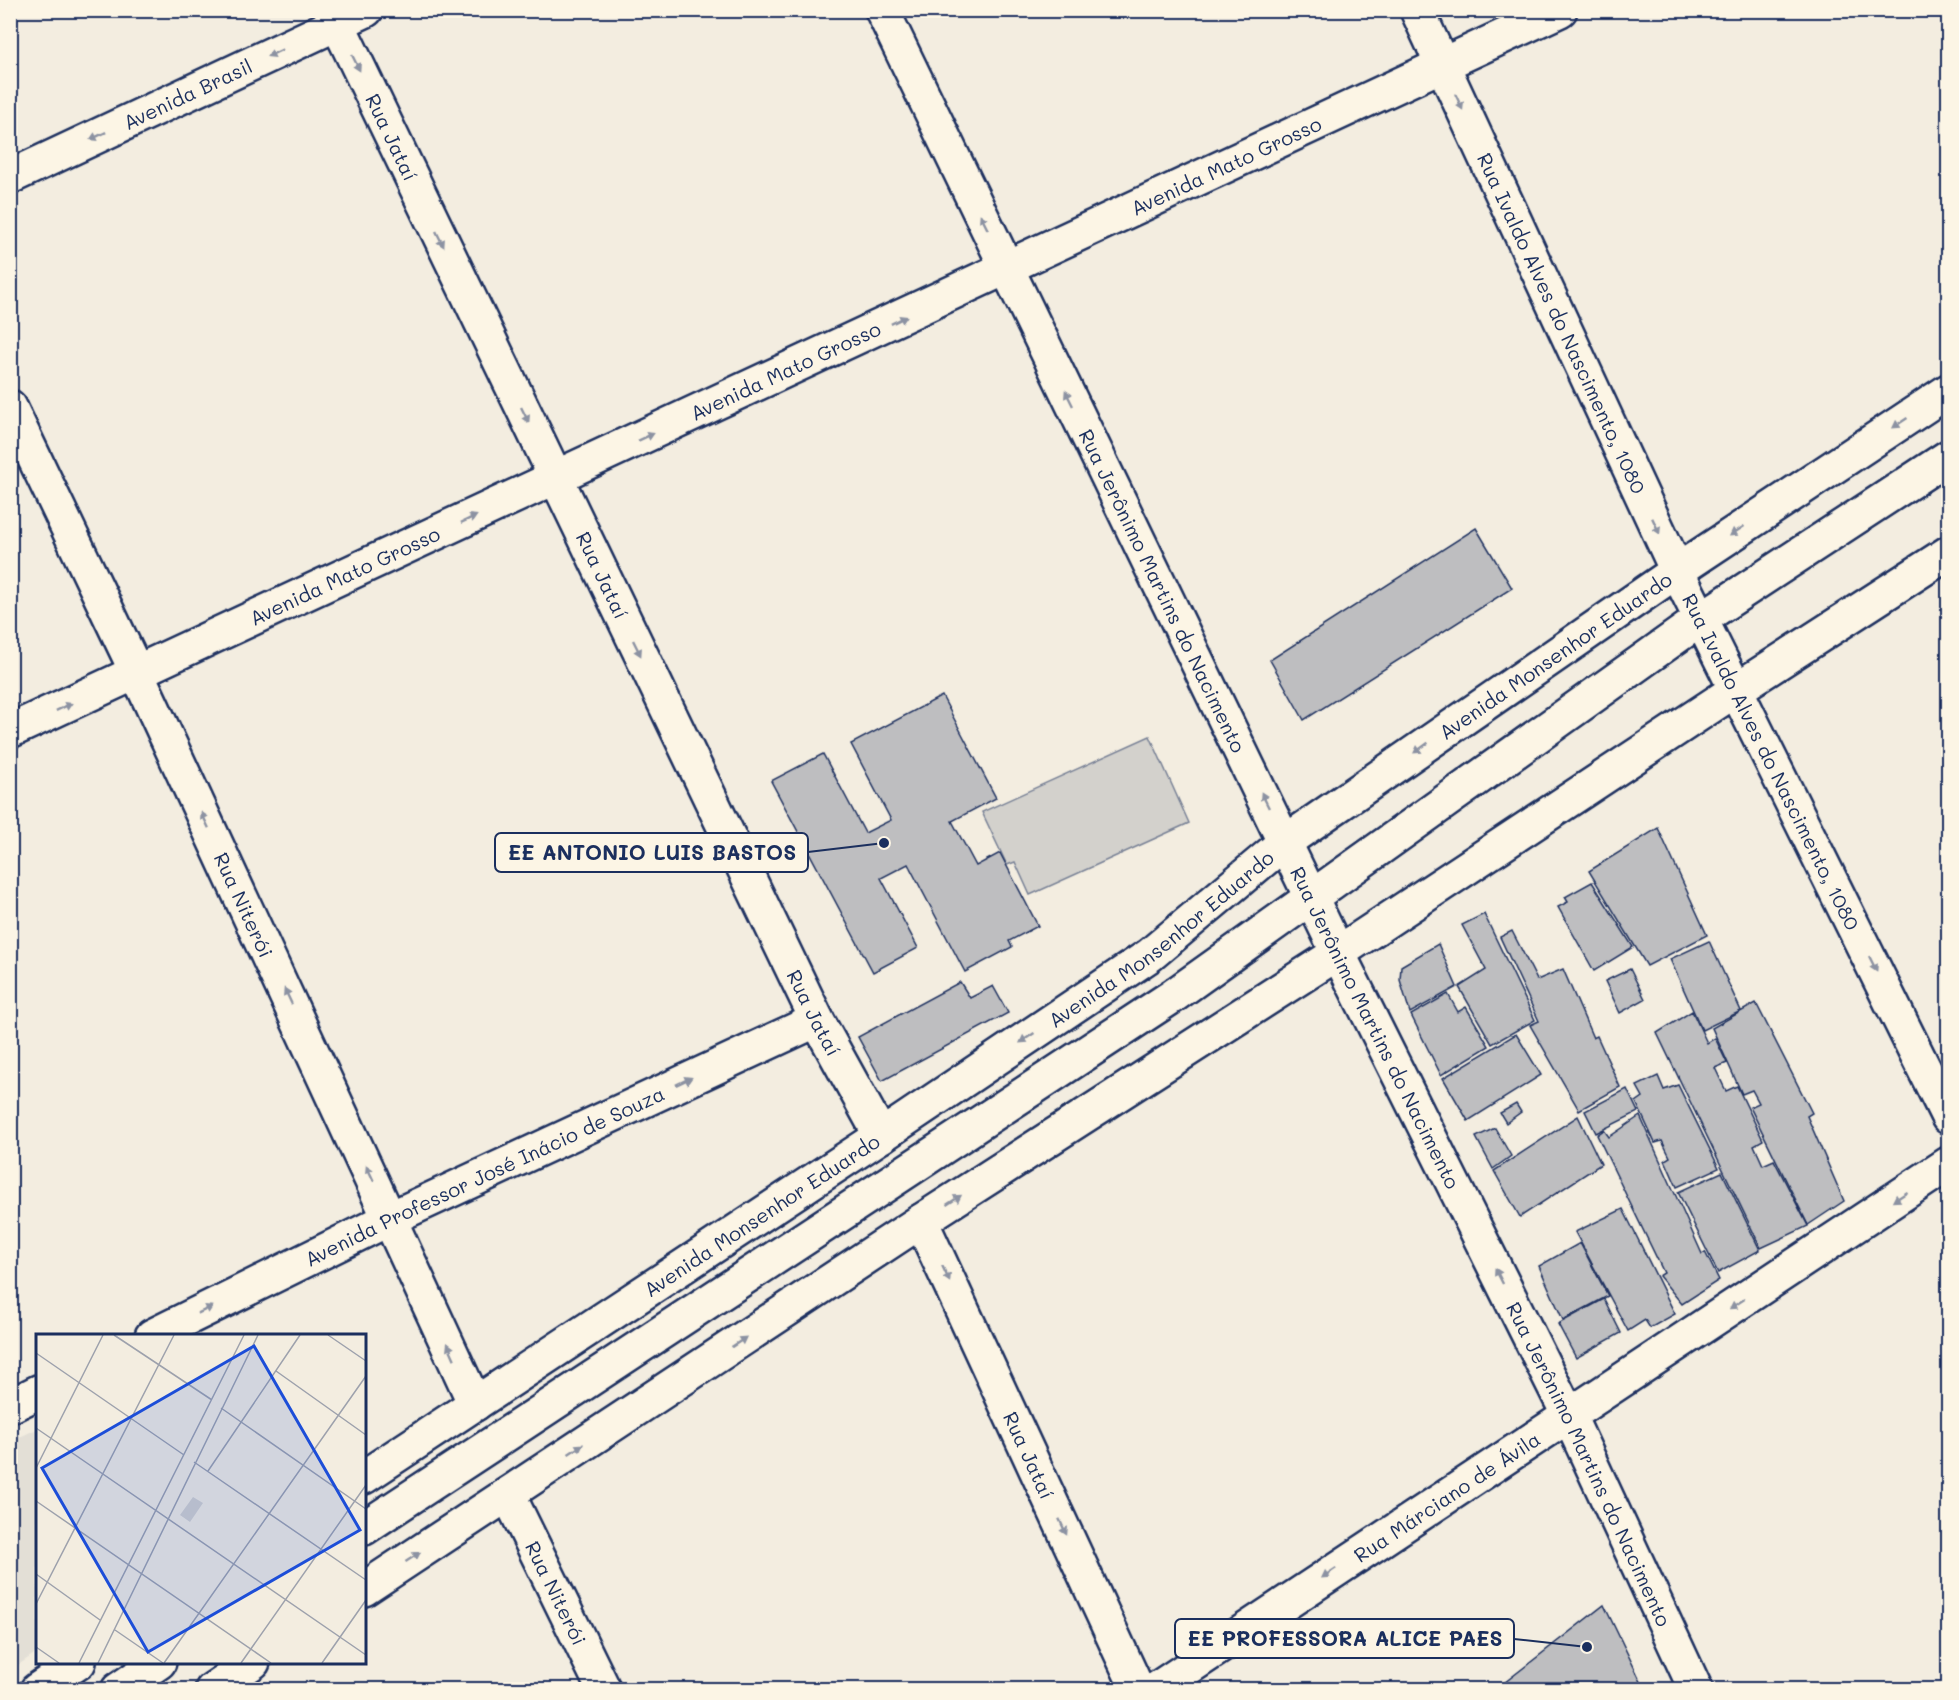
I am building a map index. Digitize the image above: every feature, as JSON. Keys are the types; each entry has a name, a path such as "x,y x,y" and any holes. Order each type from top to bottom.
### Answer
{"street":[{"name":"Rua Jerônimo Martins do Nacimento","path":"882,10 1338,953 1568,1414 1696,1689"},
{"name":"Rua Ivaldo Alves do Nascimento, 1080","path":"1417,10 1677,571 1948,1117"},
{"name":"Avenida Mato Grosso","path":"10,731 1007,270 1560,10"},
{"name":"Avenida Brasil","path":"10,177 345,15"},
{"name":"Rua Jataí","path":"345,15 555,479 817,1020 882,1136"},
{"name":"Avenida Monsenhor Eduardo","path":"366,1476 882,1136 1150,955 1285,842 1677,571 1948,391"},
{"name":"Rua Niterói","path":"10,407 137,673 391,1218 475,1404"},
{"path":"366,1527 1163,1003 1312,899 1701,619 1948,457"},
{"path":"366,1588 921,1221 1338,953 1737,689 1948,553"},
{"name":"Avenida Professor José Inácio de Souza","path":"155,1334 391,1218 817,1020"},
{"name":"Rua Márciano de Ávila","path":"1155,1689 1948,1164"},
{"name":"Rua Jataí","path":"921,1221 1138,1689"},
{"path":"10,1406 36,1393"},
{"name":"Rua Niterói","path":"508,1494 604,1689"},
{"path":"37,1689 76,1664"},
{"path":"118,1689 156,1664"},
{"path":"212,1689 250,1664"}],"shaded area":[{"path":"1150,736 1189,823 1030,895 1015,862 1007,865 982,812"},
{"path":"36,1429 36,1653 11,1670 11,1441"}],"building":[{"path":"1476,528 1512,588 1304,720 1270,660"},
{"path":"942,696 996,798 952,821 976,866 1000,853 1038,926 1009,941 1012,947 965,972 908,864 881,878 918,948 873,972 771,781 823,754 865,833 891,820 851,744"},
{"path":"1658,828 1707,935 1647,966 1589,871"},
{"path":"1592,882 1633,947 1594,971 1558,907 1568,902 1565,897"},
{"path":"1484,914 1535,1020 1492,1044 1459,987 1486,970 1462,925"},
{"path":"1512,931 1537,980 1563,969 1593,1038 1597,1036 1620,1087 1579,1110 1530,1025 1539,1021 1500,937"},
{"path":"1709,941 1741,1011 1702,1030 1670,959"},
{"path":"1438,944 1457,987 1410,1013 1400,980 1401,966"},
{"path":"1630,969 1645,999 1620,1013 1605,981"},
{"path":"960,982 970,998 993,986 1008,1013 882,1081 858,1037"},
{"path":"1448,994 1458,1012 1466,1007 1489,1046 1441,1075 1411,1015"},
{"path":"1756,1003 1812,1113 1807,1116 1844,1201 1808,1225 1750,1107 1759,1103 1752,1090 1742,1094 1712,1028"},
{"path":"1692,1011 1707,1043 1715,1038 1727,1063 1715,1068 1726,1091 1737,1086 1763,1140 1754,1145 1763,1165 1774,1160 1808,1226 1761,1248 1657,1033"},
{"path":"1516,1034 1541,1075 1468,1121 1443,1078"},
{"path":"1658,1076 1664,1090 1678,1085 1719,1168 1677,1187 1665,1160 1670,1157 1662,1141 1655,1143 1636,1102 1643,1097 1637,1086"},
{"path":"1627,1089 1638,1112 1596,1133 1585,1111"},
{"path":"1516,1104 1521,1112 1506,1123 1500,1113"},
{"path":"1578,1116 1601,1164 1520,1217 1494,1171"},
{"path":"1640,1116 1702,1254 1705,1252 1719,1280 1682,1304 1659,1276 1664,1273 1597,1135 1604,1130 1609,1137"},
{"path":"1495,1128 1511,1156 1493,1169 1476,1137"},
{"path":"1722,1172 1760,1250 1718,1273 1678,1192"},
{"path":"1623,1209 1675,1314 1650,1328 1645,1320 1628,1331 1575,1232"},
{"path":"1580,1243 1608,1296 1563,1320 1539,1266"},
{"path":"1604,1299 1621,1333 1576,1358 1558,1324"},
{"path":"1604,1605 1645,1690 1495,1690"}],"place":[{"name":"EE ANTONIO LUIS BASTOS","path":"884,843"},
{"name":"EE PROFESSORA ALICE PAES","path":"1587,1647"}]}
